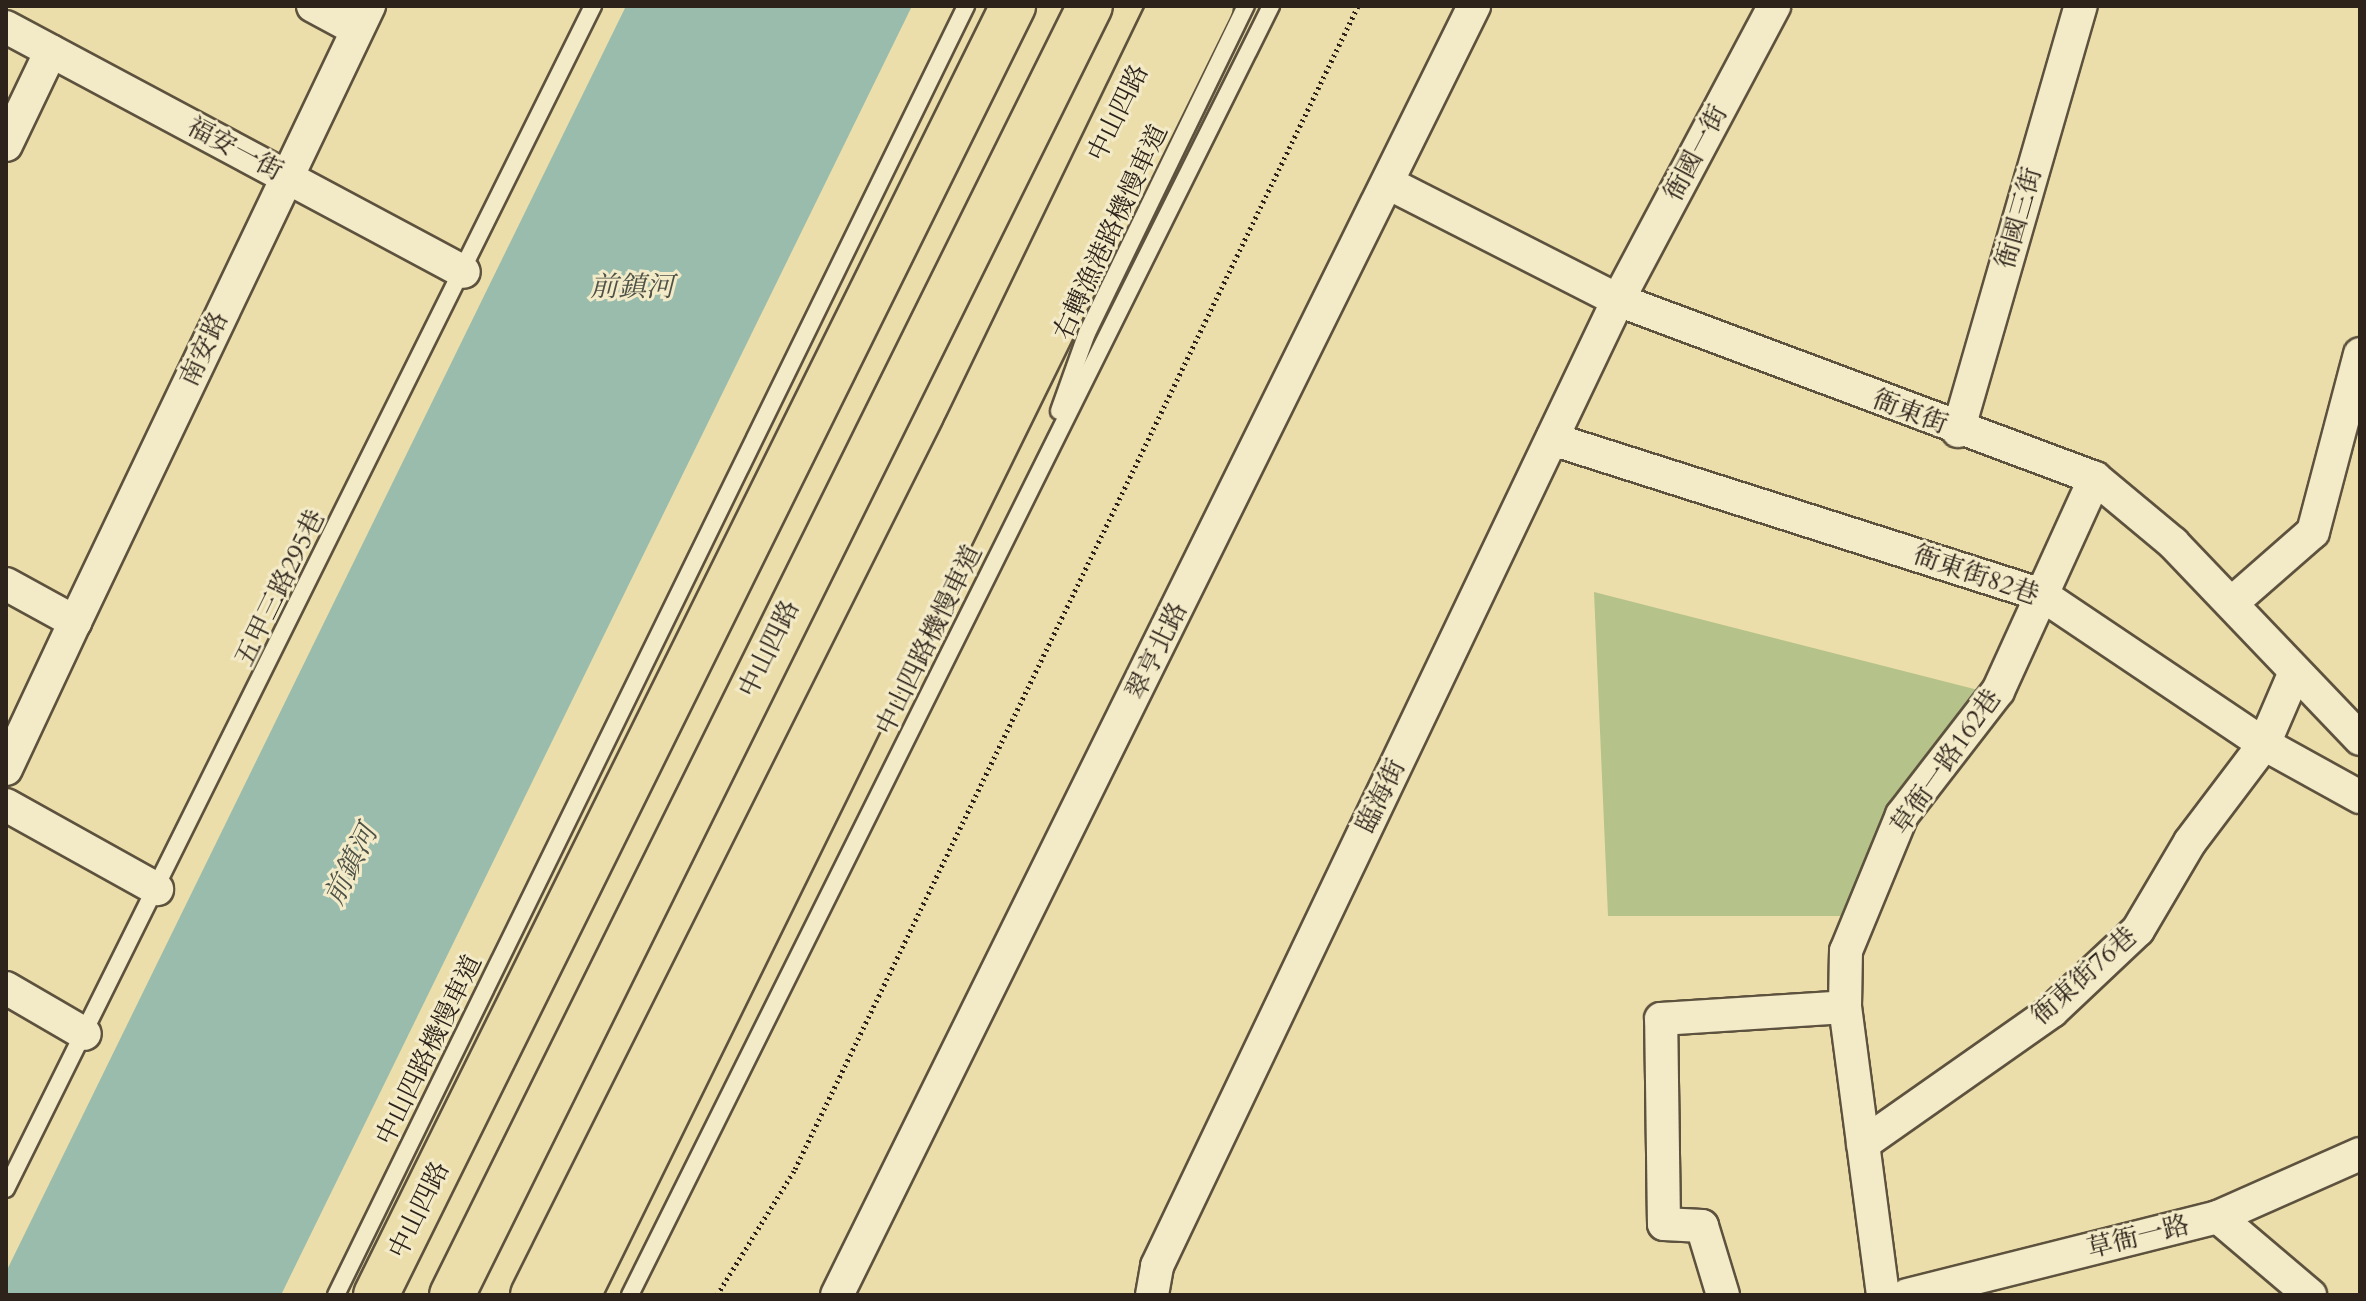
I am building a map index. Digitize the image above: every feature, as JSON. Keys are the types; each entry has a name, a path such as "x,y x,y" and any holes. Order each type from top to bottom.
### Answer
{"main road":[{"name":"中山四路","path":"376,1295 1013,6"},
{"name":"中山四路","path":"452,1295 1090,6"},
{"name":"中山四路","path":"533,1295 958,445 1170,6"},
{"name":"中山四路","path":"578,1295 1211,6"}],"street":[{"path":"313,6 362,18"},
{"name":"翠亨北路","path":"837,1295 1390,184 1474,6"},
{"name":"衙國一街","path":"1618,300 1774,6"},
{"name":"衙國三街","path":"1958,431 2081,6"},
{"name":"南安路","path":"6,769 362,18"},
{"name":"福安一街","path":"6,27 464,272"},
{"path":"6,145 51,51"},
{"name":"衙東街","path":"1390,184 1618,300 1958,431 2095,478 2233,602 2360,739"},
{"name":"臨海街","path":"1152,1295 1157,1266 1618,300"},
{"path":"2233,602 2313,532 2360,354"},
{"name":"衙東街82巷","path":"1552,439 2042,595 2264,744 2360,797"},
{"name":"草衙一路162巷","path":"1883,1295 1845,1007 1846,951 1902,815 1998,691 2095,478"},
{"path":"6,584 75,622"},
{"name":"衙東街76巷","path":"1863,1144 2052,1011 2138,930 2190,842 2264,744 2295,672"},
{"path":"6,805 157,889"},
{"path":"6,988 85,1034"},
{"path":"1723,1295 1702,1226 1664,1224 1661,1019 1845,1007"},
{"name":"草衙一路","path":"1907,1295 2218,1217 2359,1156"},
{"path":"2218,1217 2310,1295"},
{"path":"1986,1274 2016,1295"}],"lane":[{"name":"五甲三路295巷","path":"6,1189 464,272 593,6"},
{"name":"中山四路機慢車道","path":"336,1295 966,6"},
{"name":"右轉漁港路機慢車道","path":"1033,484 1087,333 1246,6"},
{"name":"中山四路機慢車道","path":"630,1295 1271,6"}],"path":[{"path":"717,1295 795,1169 1358,6"}],"green space":[{"path":"1594,592 1982,691 1894,795 1847,916 1608,916"}],"water":[{"name":"前鎮河","path":"626,6 912,6 281,1295 6,1295 6,1272"}]}
